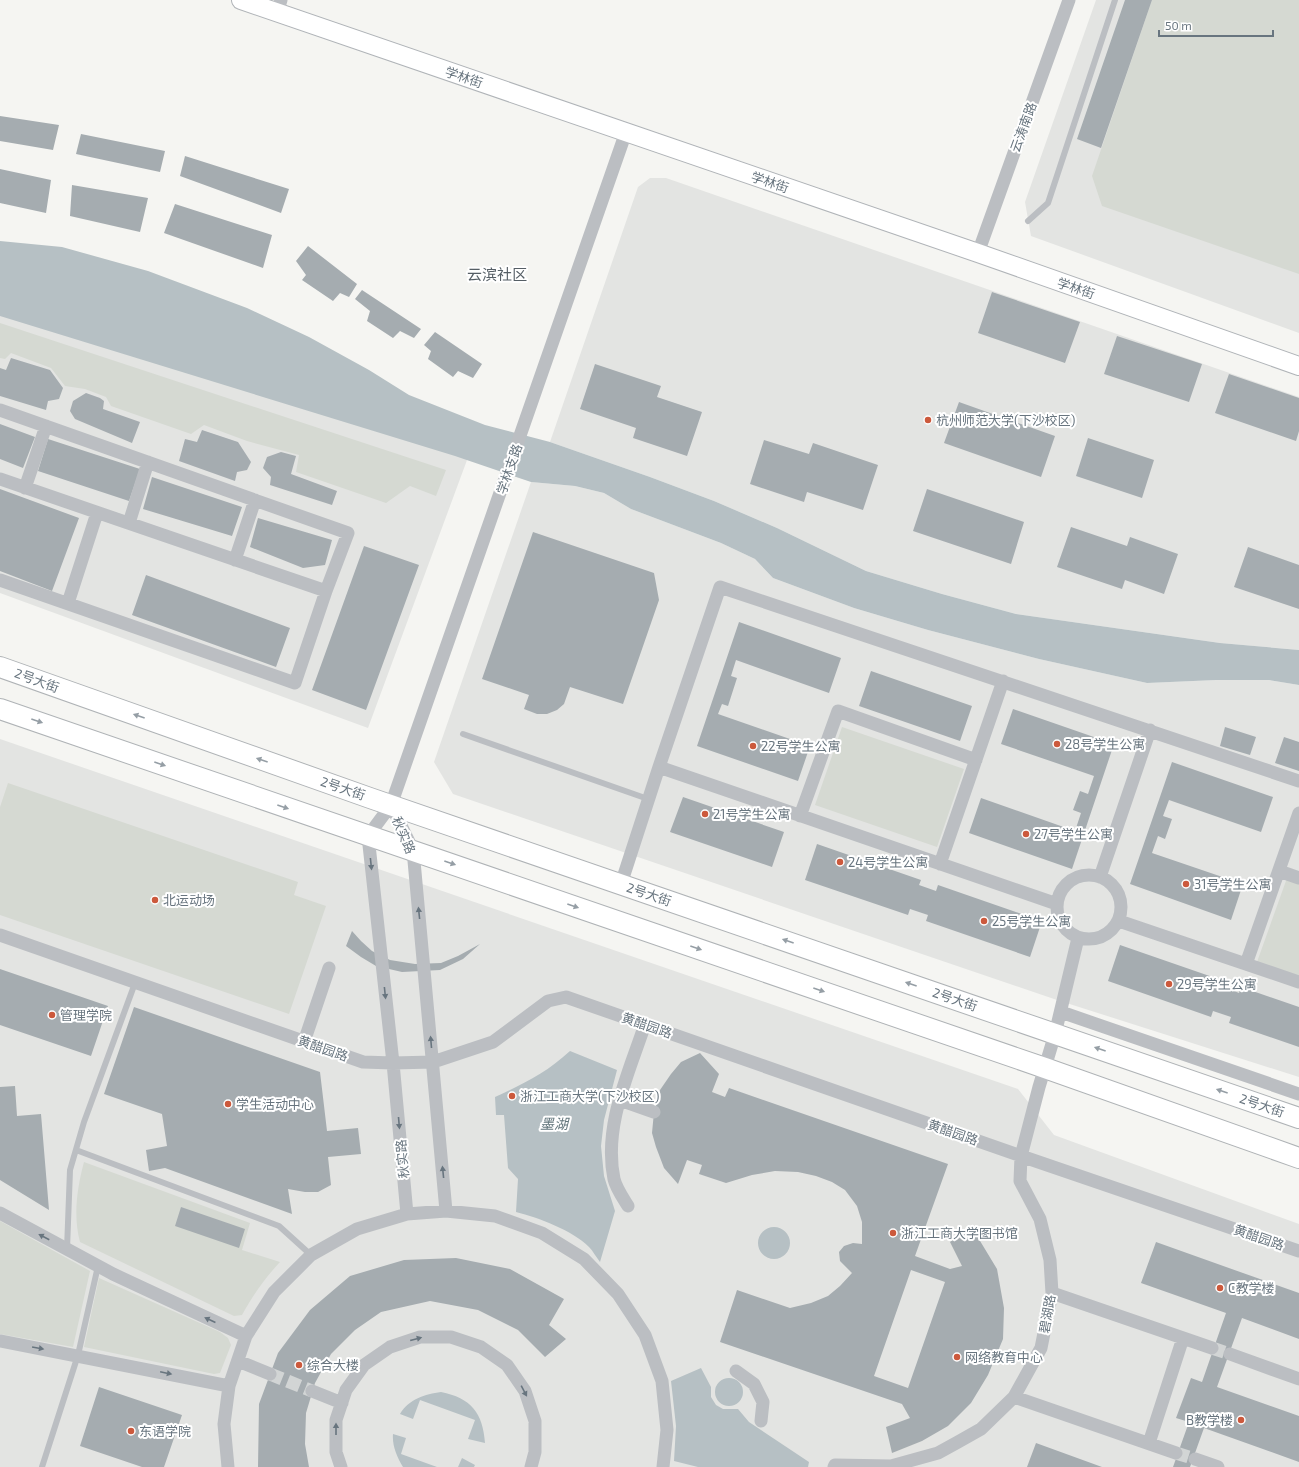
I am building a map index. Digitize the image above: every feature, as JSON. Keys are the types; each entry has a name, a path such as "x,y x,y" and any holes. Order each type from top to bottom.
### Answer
{"main road":[{"name":"学林街","path":"240,0 279,6 626,132 978,253 1299,366"},
{"name":"2号大街","path":"0,667 391,805 1299,1118"},
{"path":"0,709 1045,1068 1299,1158"}],"street":[{"name":"云涛南路","path":"978,253 1069,0"},
{"name":"学林支路","path":"391,805 626,132"},
{"path":"0,410 348,533 294,683 0,580"},
{"path":"25,488 46,426"},
{"path":"129,523 148,462"},
{"path":"0,479 326,591"},
{"path":"235,560 255,500"},
{"path":"68,603 98,513"},
{"path":"621,884 648,799 720,587 1299,781"},
{"path":"940,864 1003,682"},
{"path":"800,816 838,711 976,760"},
{"path":"1100,877 1150,730"},
{"path":"659,767 1057,904"},
{"name":"秋实路","path":"407,1214 393,1063 368,836 391,805 413,850 446,1211"},
{"path":"1246,964 1299,813"},
{"path":"1279,871 1299,878"},
{"path":"1084,875 1100,877 1114,885 1120,894 1122,905 1119,921 1110,933 1100,938 1089,940 1078,938 1069,933 1062,924 1058,914 1057,904 1060,893 1074,878 1084,875"},
{"path":"1119,921 1299,982"},
{"name":"黄醋园路","path":"0,935 363,1062 432,1062 493,1042 548,1001 566,997 1021,1156 1299,1251"},
{"name":"碧湖路","path":"834,1467 836,1464 891,1466 938,1454 981,1429 1014,1397 1041,1348 1052,1293 1050,1260 1040,1219 1020,1181 1021,1156 1061,1012 1078,938"},
{"path":"304,1042 329,968"},
{"path":"1061,1012 1299,1094"},
{"path":"628,1206 614,1181 611,1155 612,1132 620,1100 645,1024"},
{"path":"620,1100 654,1112"},
{"path":"228,1467 224,1424 229,1386 246,1336 274,1292 311,1255 357,1229 407,1214 446,1211 495,1216 542,1233 584,1259 618,1294 645,1335 662,1381 667,1430 663,1467"},
{"path":"0,1213 98,1266 246,1336"},
{"path":"1052,1293 1212,1348"},
{"path":"341,1467 336,1452 336,1420 346,1390 364,1365 390,1347 420,1337 451,1337 481,1347 507,1365 526,1391 535,1420 535,1452 531,1467"},
{"path":"1149,1443 1183,1338"},
{"path":"0,1341 78,1355 229,1386"},
{"path":"1230,1354 1299,1378"},
{"path":"238,1361 270,1374"},
{"path":"736,1371 754,1384 763,1402 761,1421"},
{"path":"312,1391 342,1403"},
{"path":"1014,1397 1176,1453"},
{"path":"1194,1459 1218,1467"}],"lane":[{"path":"1028,221 1048,203 1115,0"},
{"path":"463,734 648,799"},
{"path":"67,1249 70,1170 84,1122 135,983"},
{"path":"76,1150 280,1226 311,1255"},
{"path":"42,1467 78,1355 98,1266"}],"shaded area":[{"path":"1096,0 1299,0 1299,333 1031,236 1025,202"},
{"path":"1152,0 1299,0 1299,274 1102,206 1092,176"},
{"name":"杭州师范大学(下沙校区)","path":"650,178 666,178 1299,397 1299,650 1220,643 1016,614 942,594 866,571 777,528 714,501 550,442 638,187"},
{"path":"0,260 477,433 368,728 0,593"},
{"path":"0,323 446,470 436,496 410,486 386,503 296,472 299,455 247,441 204,425 191,434 111,406 106,397 85,389 65,386 51,368 11,353 5,359 0,358"},
{"path":"531,482 575,486 604,493 631,509 721,543 755,559 773,578 854,608 928,630 1039,659 1147,683 1216,680 1269,680 1299,685 1299,1077 1057,1000 453,794 434,762"},
{"path":"842,727 964,769 937,847 815,805"},
{"name":"浙江工商大学(下沙校区)","path":"0,739 1018,1089 1054,1135 1299,1224 1299,1467 0,1467"},
{"name":"北运动场","path":"8,783 298,882 294,895 326,906 289,1014 0,915 0,807"},
{"path":"1287,878 1299,883 1299,977 1257,962"},
{"path":"84,1162 250,1223 242,1250 280,1262 269,1274 242,1315 234,1316 80,1242 76,1212 79,1182"},
{"path":"0,1221 90,1271 73,1347 0,1334"},
{"path":"99,1278 220,1332 228,1338 231,1345 220,1373 214,1374 84,1347"}],"water":[{"path":"0,241 62,247 148,271 247,308 309,337 369,370 409,395 485,425 550,442 714,501 777,528 866,571 1016,614 1220,643 1299,650 1299,685 1269,680 1216,680 1147,683 1039,659 928,630 854,608 773,578 755,559 721,543 631,509 604,493 575,486 531,482 455,456 0,316"},
{"name":"墨湖","path":"570,1051 617,1070 604,1120 601,1146 604,1176 615,1211 600,1262 592,1250 574,1235 545,1221 516,1212 518,1179 508,1168 504,1115 496,1115 495,1097 535,1077 552,1066"},
{"path":"771,1227 777,1227 786,1231 790,1243 786,1255 777,1259 771,1259 762,1255 758,1246 758,1240 762,1231"},
{"path":"701,1368 711,1387 711,1397 716,1405 723,1409 738,1409 749,1422 809,1462 808,1467 698,1467 674,1461 676,1426 671,1381"},
{"path":"729,1378 739,1382 743,1392 739,1402 729,1406 719,1402 715,1392 719,1382"},
{"path":"441,1392 460,1398 474,1408 482,1423 485,1443 468,1439 475,1420 420,1400 413,1419 400,1414 408,1405 418,1398"},
{"path":"393,1434 406,1438 401,1454 437,1467 403,1467 395,1451"},
{"path":"462,1458 475,1465 474,1467 458,1467"}],"building":[{"path":"1125,0 1152,0 1101,148 1077,139"},
{"path":"0,116 59,125 53,150 0,141"},
{"path":"81,134 165,151 160,172 76,154"},
{"path":"185,156 289,189 281,213 180,176"},
{"path":"0,169 51,180 46,213 0,203"},
{"path":"72,185 148,198 140,232 70,216"},
{"path":"175,204 272,235 263,268 164,233"},
{"path":"308,246 357,284 349,297 340,293 333,301 302,280 306,275 296,261"},
{"path":"362,290 421,329 414,338 400,331 393,338 367,321 370,311 355,299"},
{"path":"992,292 1080,322 1065,363 978,333"},
{"path":"435,332 482,364 473,378 458,371 453,377 428,359 431,351 424,345"},
{"path":"1117,336 1202,364 1189,402 1104,374"},
{"path":"11,358 50,370 63,388 59,399 48,401 46,410 0,396 0,368 6,370"},
{"path":"595,364 661,386 657,397 702,412 687,456 633,438 636,428 580,409"},
{"path":"1229,374 1299,398 1299,431 1296,441 1215,413"},
{"path":"86,393 104,401 103,409 140,422 132,443 75,419 70,411 73,401"},
{"path":"959,402 1055,436 1041,477 944,443"},
{"path":"0,424 35,437 23,468 0,459"},
{"path":"202,430 238,442 251,462 247,470 237,472 235,481 179,461 185,439 197,442"},
{"path":"1088,438 1154,460 1142,498 1076,476"},
{"path":"48,439 140,469 129,501 38,471"},
{"path":"764,440 809,454 813,443 878,465 863,510 807,492 804,502 750,484"},
{"path":"281,452 296,456 291,474 337,491 332,505 270,485 271,477 263,468 267,457"},
{"path":"152,477 242,507 232,536 143,509"},
{"path":"0,489 79,518 52,591 0,571"},
{"path":"927,489 1024,522 1011,564 913,531"},
{"path":"258,518 332,540 325,565 303,568 250,547"},
{"path":"1071,527 1127,546 1130,537 1178,554 1164,594 1125,580 1122,589 1057,567"},
{"path":"533,532 654,573 659,600 623,704 570,687 564,704 557,710 547,714 537,714 524,709 529,695 482,679"},
{"path":"364,546 419,565 366,710 312,690"},
{"path":"1248,547 1299,565 1299,609 1234,587"},
{"path":"146,575 290,628 276,667 132,615"},
{"path":"739,622 841,658 829,693 736,660 731,676 737,678 728,706 722,704 718,714 810,746 798,781 697,746"},
{"path":"871,671 972,706 960,741 859,706"},
{"path":"1013,709 1114,744 1072,869 969,833 981,798 1075,831 1081,813 1073,810 1080,791 1088,794 1094,776 1001,744"},
{"path":"1225,727 1256,737 1250,755 1220,746"},
{"path":"1284,737 1299,742 1299,771 1275,763"},
{"path":"1172,762 1273,797 1261,832 1169,800 1163,816 1172,819 1165,839 1158,836 1152,853 1243,884 1231,920 1130,884"},
{"name":"21号学生公寓","path":"683,797 784,832 772,867 670,832"},
{"path":"817,844 921,880 919,885 936,891 938,885 1042,921 1030,957 926,921 928,915 910,909 908,915 805,880"},
{"path":"352,931 372,951 390,960 415,964 441,963 480,944 463,959 440,970 402,972 376,966 346,946"},
{"path":"1120,945 1224,981 1222,986 1239,993 1241,987 1299,1007 1299,1047 1229,1023 1231,1017 1213,1011 1211,1017 1108,981"},
{"name":"管理学院","path":"0,969 108,1006 91,1056 0,1025"},
{"name":"学生活动中心","path":"134,1007 320,1072 327,1131 358,1128 361,1154 328,1157 331,1185 318,1192 305,1192 288,1189 292,1214 165,1168 149,1171 146,1150 167,1146 162,1114 104,1094"},
{"name":"浙江工商大学图书馆","path":"700,1053 719,1074 712,1092 725,1097 729,1088 948,1164 915,1256 950,1269 962,1266 950,1242 971,1226 997,1269 1004,1308 1003,1339 988,1375 971,1403 948,1426 922,1441 892,1453 886,1427 910,1418 902,1404 720,1342 737,1290 790,1308 811,1303 828,1296 840,1286 852,1273 840,1261 839,1252 844,1246 853,1243 862,1244 862,1222 857,1206 845,1190 832,1182 816,1176 798,1172 775,1171 752,1175 726,1183 699,1174 702,1165 687,1160 678,1184 664,1168 652,1133 654,1112 660,1090 681,1062","holes":["911,1270 945,1282 908,1388 874,1376"]},
{"path":"15,1086 17,1116 41,1114 49,1210 0,1180 0,1087"},
{"path":"181,1207 245,1229 239,1248 175,1226"},
{"path":"1156,1242 1299,1293 1299,1339 1242,1318 1217,1387 1299,1416 1299,1462 1204,1428 1190,1467 1173,1467 1189,1422 1176,1418 1191,1378 1202,1382 1226,1313 1141,1283"},
{"name":"综合大楼","path":"456,1258 510,1269 564,1299 549,1325 566,1339 545,1357 518,1330 478,1310 430,1301 381,1312 355,1330 331,1354 315,1383 306,1413 305,1444 309,1467 258,1467 259,1404 278,1353 310,1310 350,1276 404,1260"},
{"name":"东语学院","path":"99,1387 182,1415 164,1467 142,1467 80,1446"},
{"path":"1036,1443 1102,1467 1027,1467"}],"tunnel":[{"path":"1212,1348 1230,1354"},
{"path":"270,1374 312,1391"},
{"path":"1176,1453 1195,1459"}],"place":[{"name":"杭州师范大学(下沙校区)","path":"928,420"},
{"name":"28号学生公寓","path":"1057,744"},
{"name":"22号学生公寓","path":"753,746"},
{"name":"21号学生公寓","path":"705,814"},
{"name":"27号学生公寓","path":"1026,834"},
{"name":"24号学生公寓","path":"840,862"},
{"name":"31号学生公寓","path":"1186,884"},
{"name":"北运动场","path":"155,900"},
{"name":"25号学生公寓","path":"984,921"},
{"name":"29号学生公寓","path":"1169,984"},
{"name":"管理学院","path":"52,1015"},
{"name":"浙江工商大学(下沙校区)","path":"512,1096"},
{"name":"学生活动中心","path":"228,1104"},
{"name":"浙江工商大学图书馆","path":"893,1233"},
{"name":"C教学楼","path":"1220,1288"},
{"name":"网络教育中心","path":"957,1357"},
{"name":"综合大楼","path":"299,1365"},
{"name":"B教学楼","path":"1241,1420"},
{"name":"东语学院","path":"131,1431"}],"district":[{"name":"云滨社区","path":"497,275"}]}
